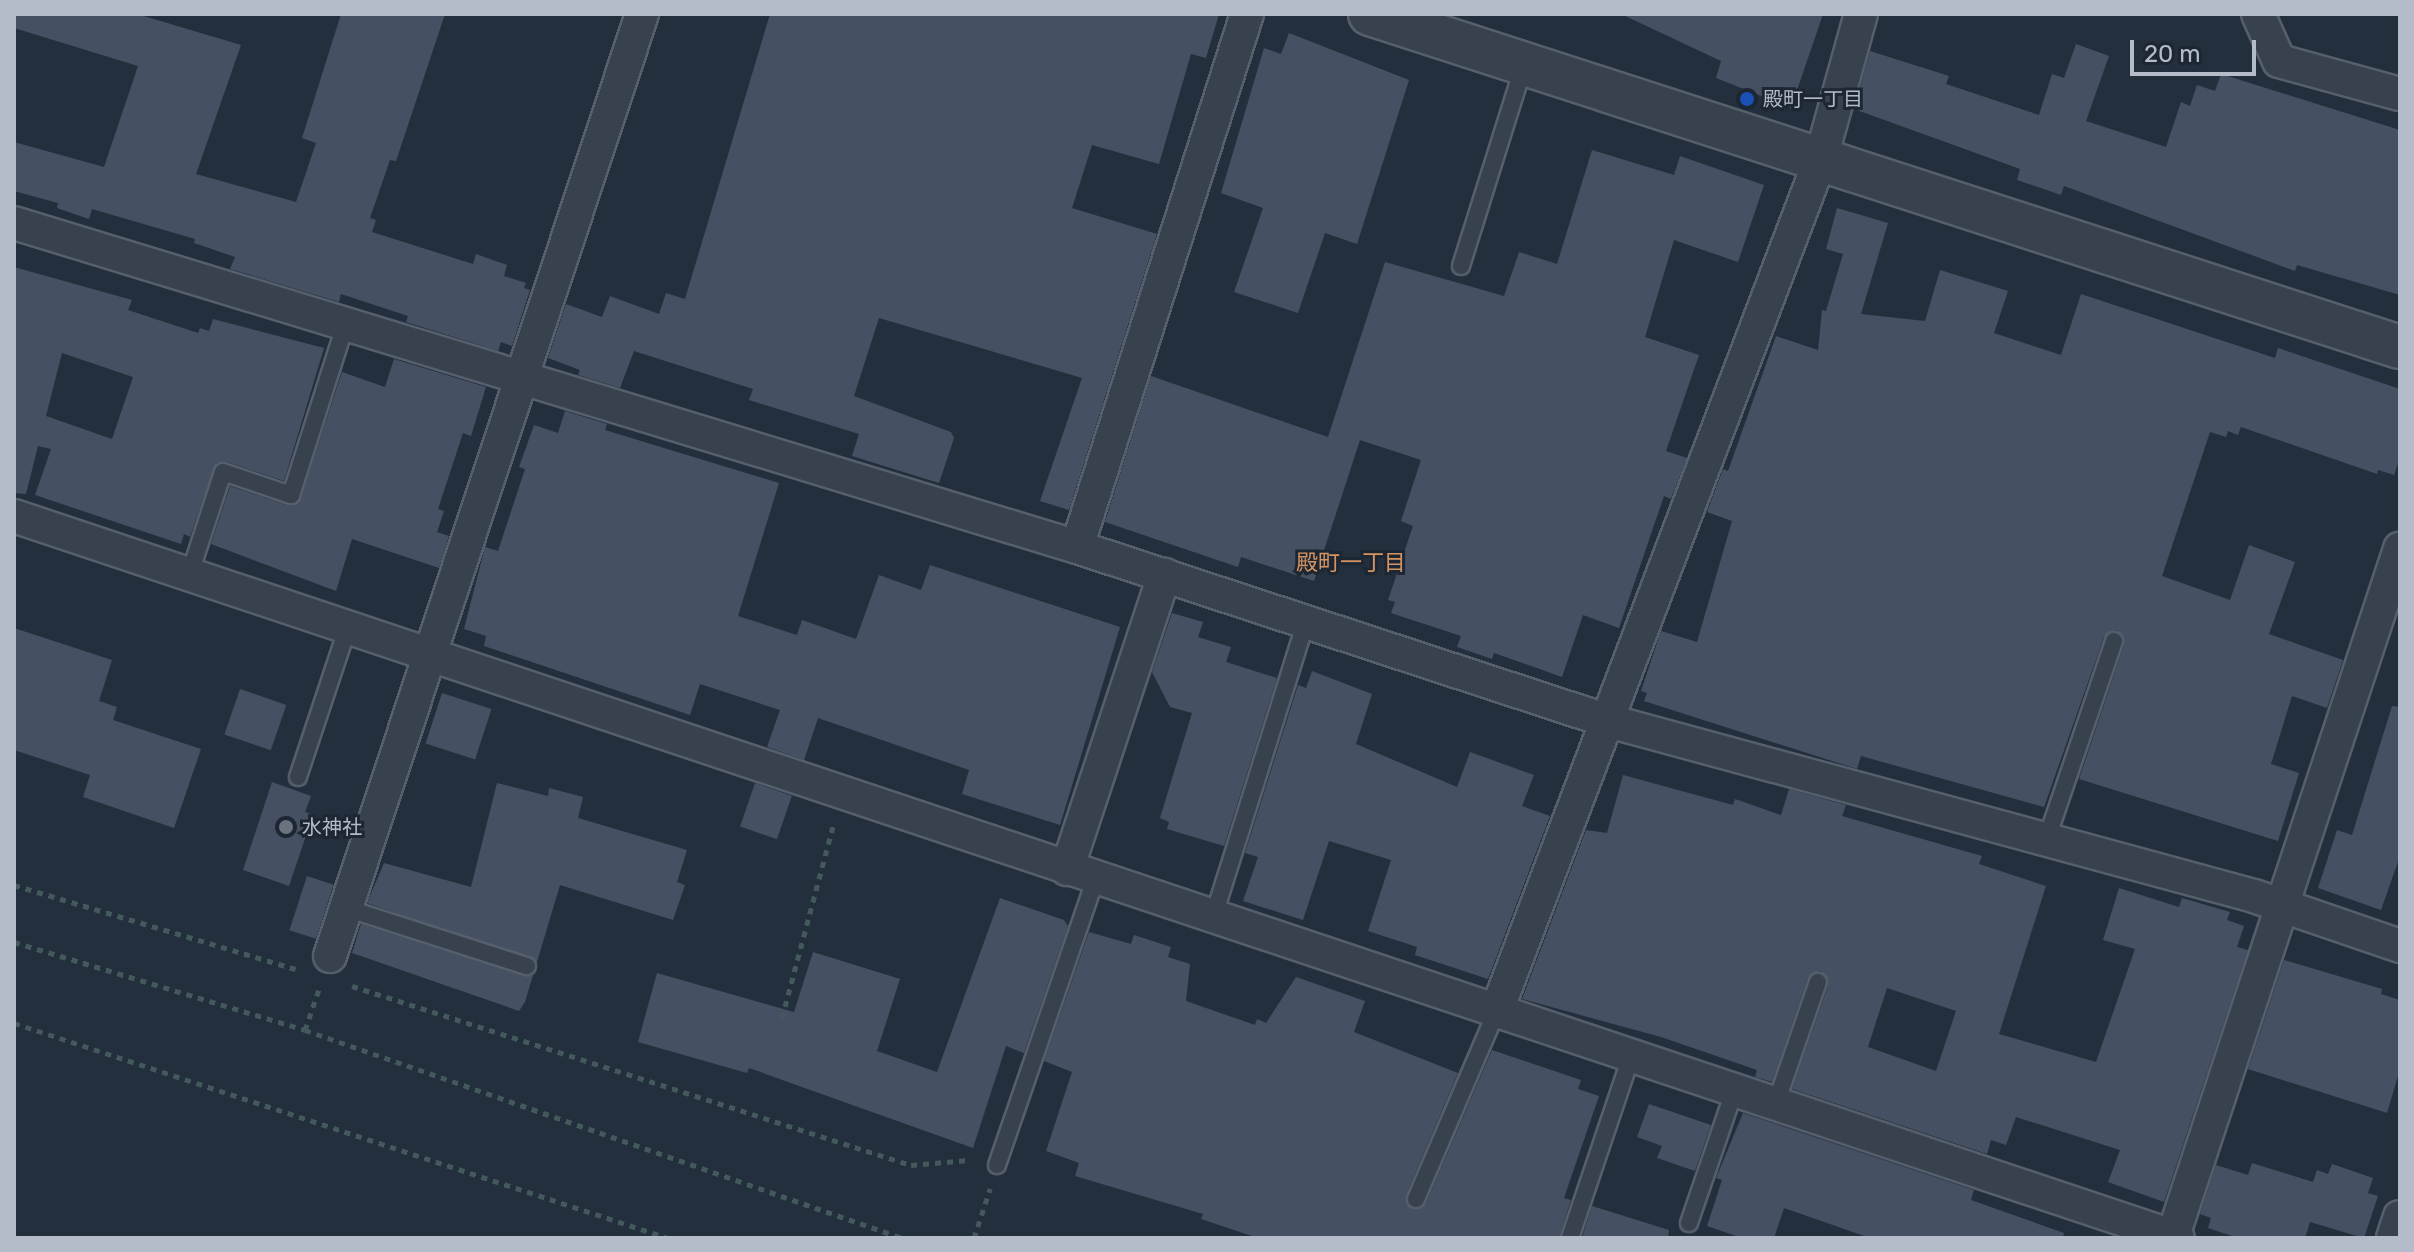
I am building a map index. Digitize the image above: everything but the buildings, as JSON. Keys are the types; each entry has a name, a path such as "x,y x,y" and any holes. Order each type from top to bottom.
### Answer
{"street":[{"path":"325,972 642,14"},
{"path":"1077,547 1247,14"},
{"path":"1370,14 2400,347"},
{"path":"1497,1010 1821,158 1861,14"},
{"path":"2258,14 2279,61 2400,94"},
{"path":"14,223 524,376 843,484 1077,547 1305,625 1605,720 2047,838 2286,907 2400,946"},
{"path":"14,516 431,651 2166,1236 2286,907 2400,549"},
{"path":"1082,872 1164,575"},
{"path":"2393,1238 2400,1217"}],"lane":[{"path":"1461,266 1525,63"},
{"path":"190,573 223,472 291,495 346,323"},
{"path":"298,777 349,624"},
{"path":"1214,915 1305,625"},
{"path":"2047,838 2114,641"},
{"path":"997,1165 1082,872"},
{"path":"346,908 527,966"},
{"path":"1776,1103 1818,982"},
{"path":"1416,1199 1497,1010"},
{"path":"1570,1238 1632,1054"},
{"path":"1689,1223 1735,1089"}],"path":[{"path":"782,1018 842,792"},
{"path":"14,885 325,972 911,1165 975,1159 997,1165 974,1238"},
{"path":"14,942 305,1030 902,1238"},
{"path":"305,1030 325,972"},
{"path":"14,1023 668,1238"}],"place":[{"name":"殿町一丁目","path":"1747,99"},
{"name":"水神社","path":"286,827"}],"district":[{"name":"殿町一丁目","path":"1351,563"}]}
